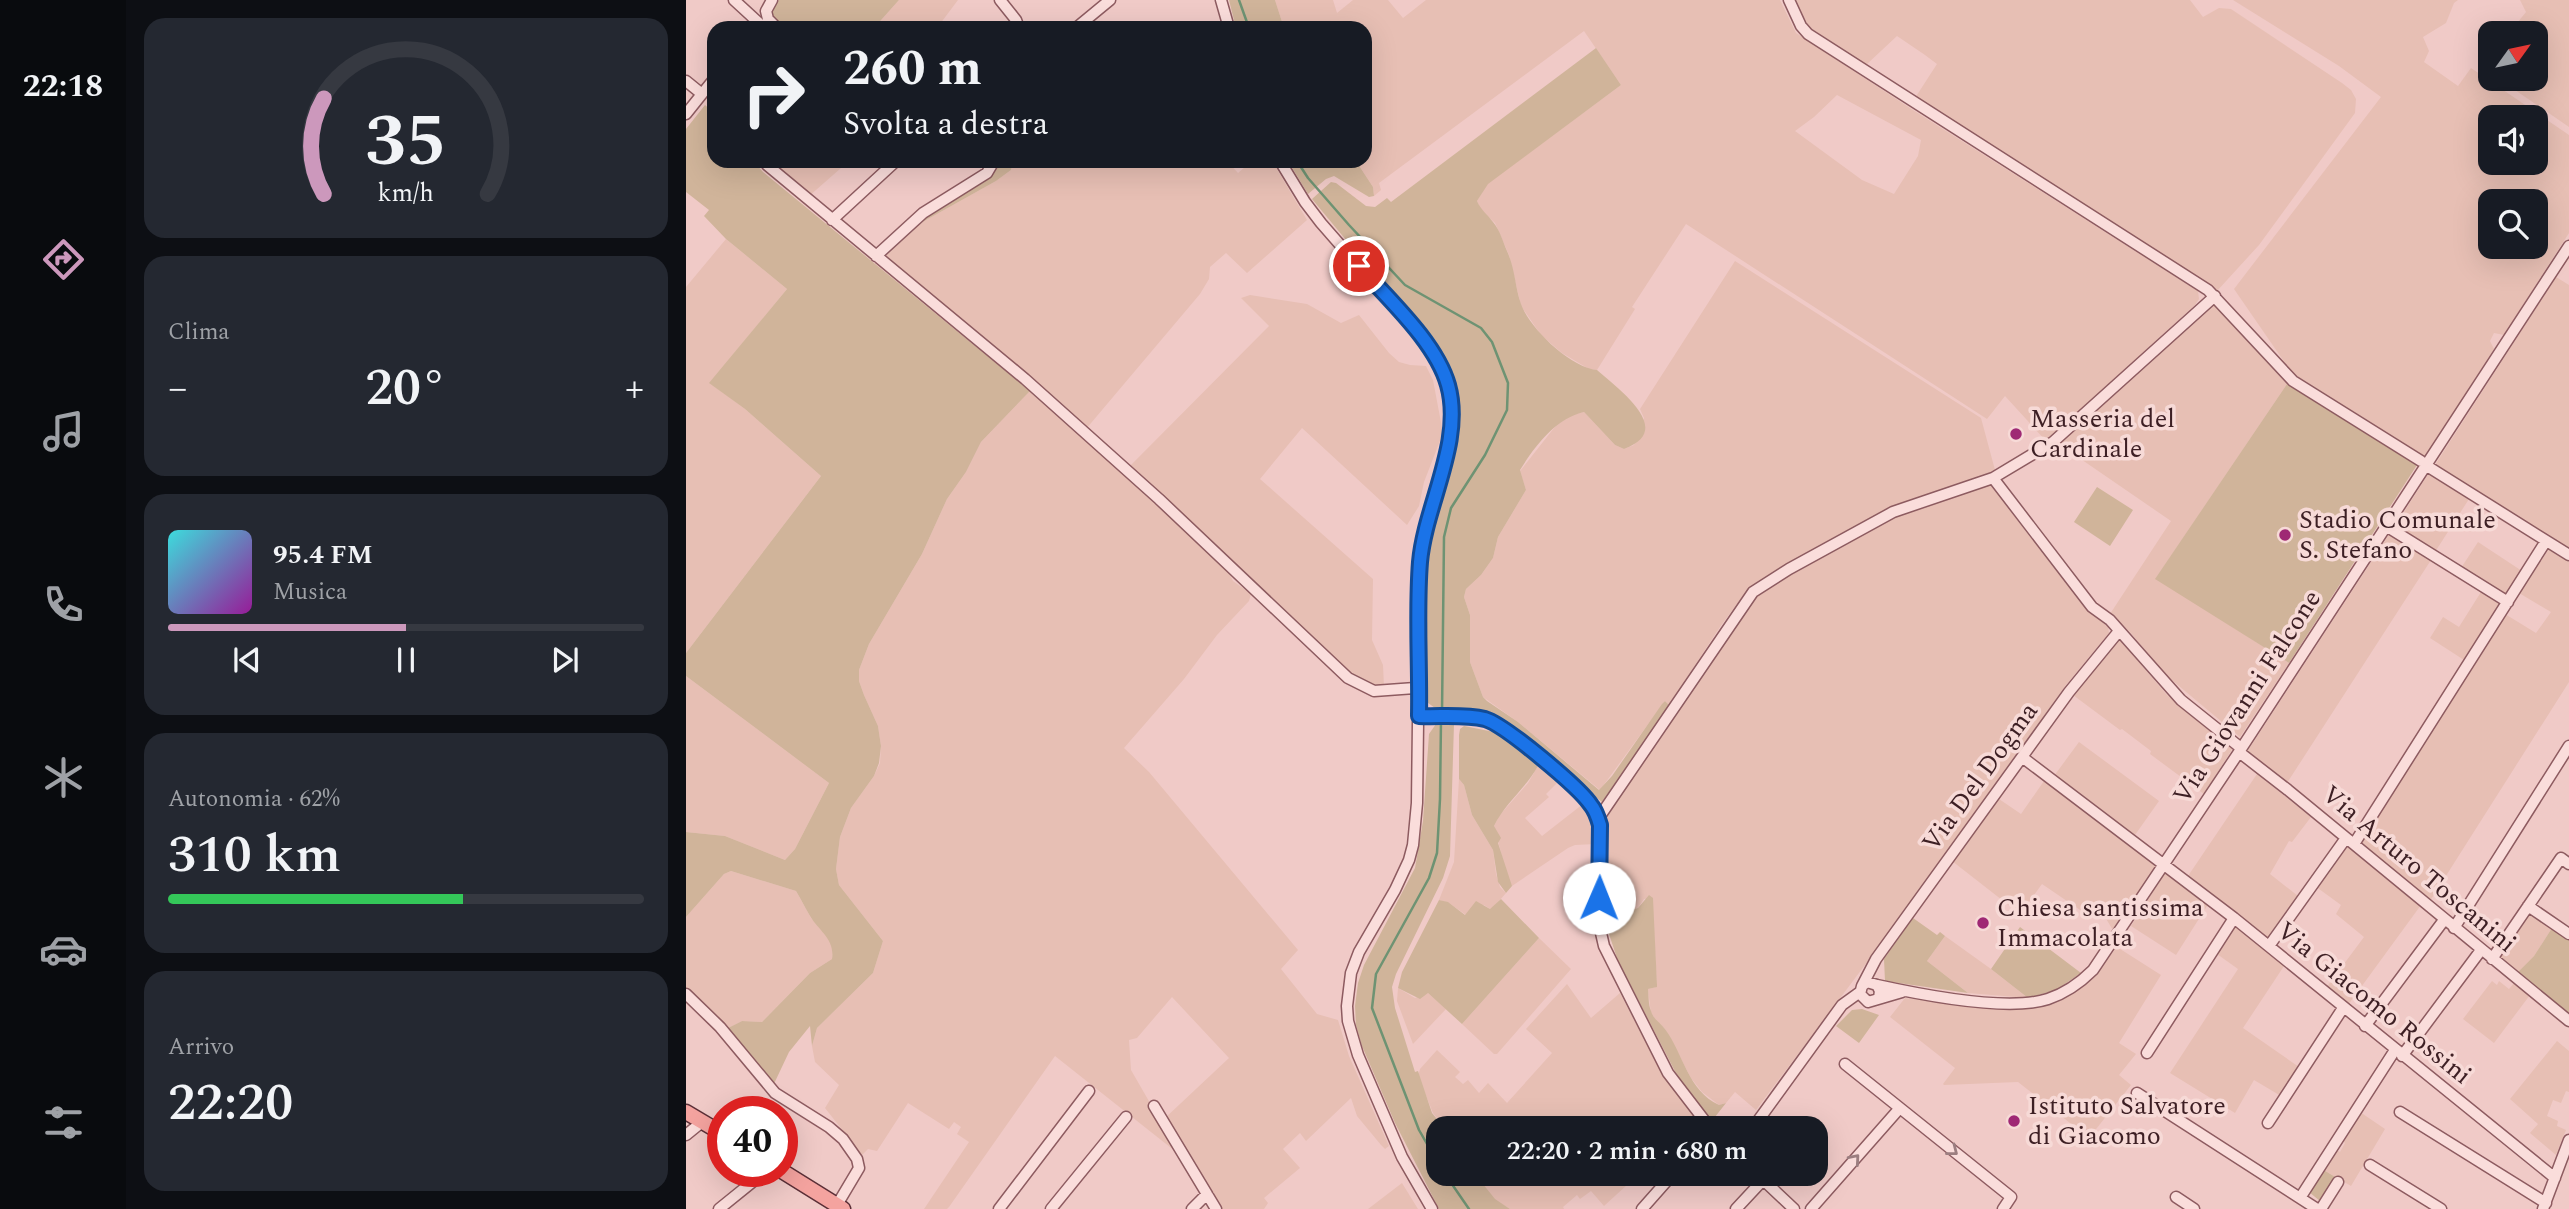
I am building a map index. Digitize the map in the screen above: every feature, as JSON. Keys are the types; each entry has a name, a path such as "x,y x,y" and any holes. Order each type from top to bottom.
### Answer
{"main road":[{"path":"686,1112 707,1125"},
{"path":"798,1181 840,1207"}],"street":[{"path":"734,0 753,21"},
{"path":"770,21 766,11 772,0"},
{"path":"1000,0 1016,21"},
{"path":"1084,21 1110,0"},
{"path":"1221,0 1227,21"},
{"path":"1789,0 1801,26 1808,34 2208,290 2293,381 2569,555"},
{"path":"686,81 702,94"},
{"path":"686,114 707,88"},
{"path":"772,168 980,340 1106,450 1348,678 1374,691 1417,688"},
{"path":"832,219 887,168"},
{"path":"876,256 923,212 987,173 990,168"},
{"path":"1284,168 1321,222 1431,351 1448,385 1451,426 1425,529 1420,562 1416,814 1411,853 1395,890 1351,973 1347,1006 1348,1021 1358,1055 1402,1157 1432,1209"},
{"name":"Via Giovanni Falcone","path":"1875,984 1905,992 2015,1003 2046,1000 2083,980 2100,961 2240,750 2424,463 2569,246"},
{"path":"1598,819 1754,593 1789,569 1893,512 1993,478 2053,442 2215,296"},
{"name":"Via Arturo Toscanini","path":"1993,478 2079,592 2119,631 2165,684 2240,750 2569,1021"},
{"path":"2386,526 2508,602"},
{"path":"2269,946 2350,841 2546,541"},
{"name":"Via Del Dogma","path":"1862,993 1868,971 2068,692 2119,631"},
{"path":"1419,716 1483,719 1511,733 1591,805 1598,819 1601,835 1598,920 1604,946 1668,1073 1700,1116"},
{"path":"2454,928 2569,746"},
{"name":"Via Giacomo Rossini","path":"2022,757 2234,918 2555,1178"},
{"path":"2492,959 2561,858 2569,864"},
{"path":"2528,906 2569,934"},
{"path":"2147,1053 2234,918"},
{"path":"2365,1026 2444,920"},
{"path":"2300,1198 2399,1053 2481,950"},
{"path":"1875,984 1882,953"},
{"path":"1762,1116 1839,1010 1862,993 1867,982 1875,984 1880,991 1879,998 1871,1003 1862,993"},
{"name":"Via Giovanni Falcone","path":"1879,998 1905,992"},
{"path":"686,994 720,1027 775,1093 830,1126 852,1149 859,1168 840,1207"},
{"path":"2268,1123 2343,1008"},
{"path":"1845,1064 2011,1197 2003,1209"},
{"path":"999,1209 1089,1091"},
{"path":"2137,1093 2319,1209 2338,1182"},
{"path":"1154,1106 1216,1209"},
{"path":"1811,1209 1899,1109"},
{"path":"2400,1112 2545,1206 2569,1140"},
{"path":"1051,1209 1126,1117"},
{"path":"686,1135 702,1122"},
{"path":"2370,1165 2441,1209"},
{"path":"1642,1209 1662,1186"},
{"path":"1736,1209 1753,1186"},
{"path":"1770,1186 1794,1209"},
{"path":"719,1209 746,1187"},
{"path":"1192,1209 1207,1194"},
{"path":"2176,1198 2194,1209"}],"shaded area":[{"path":"779,0 899,0 880,21 778,21 773,16 773,7"},
{"path":"899,0 958,0 942,21 880,21"},
{"path":"1229,0 1275,0 1282,21 1234,21"},
{"path":"1275,0 1333,0 1337,13 1353,0 1388,0 1403,18 1426,0 1780,0 1796,33 2198,291 2199,299 2046,441 2005,396 1987,419 1686,224 1632,307 1635,309 1597,370 1589,369 1562,353 1541,335 1521,306 1509,255 1495,223 1481,210 1477,201 1487,184 1621,85 1584,31 1379,183 1381,190 1374,196 1373,187 1361,168 1372,168 1372,21 1282,21","holes":["1837,95 1921,140 1918,156 1894,194 1862,180 1795,131"]},
{"path":"1795,0 2190,0 2203,17 2219,8 2231,9 2342,83 2351,90 2356,99 2355,113 2259,245 2217,291 1915,98 1937,64 1925,55 1897,36 1866,65 1809,27"},
{"path":"2233,0 2458,0 2454,3 2446,23 2423,37 2429,51 2424,62 2458,86 2471,68 2478,73 2478,91 2505,91 2525,105 2478,105 2478,175 2548,175 2548,121 2569,135 2569,233 2504,335 2494,333 2490,341 2494,349 2424,459 2292,373 2234,289 2381,97 2339,66"},
{"path":"2520,0 2569,0 2569,127 2548,113 2548,105 2537,105 2516,91 2548,91 2548,21 2519,21 2526,12"},
{"path":"1596,48 1621,85 1488,184 1477,201 1499,232 1512,264 1521,304 1533,324 1563,354 1575,362 1597,370 1628,398 1644,420 1645,431 1639,441 1624,449 1615,445 1584,412 1555,427 1539,443 1520,470 1526,490 1498,537 1493,558 1481,575 1466,589 1464,597 1470,615 1470,662 1483,697 1518,722 1599,790 1612,776 1662,704 1665,701 1669,705 1602,802 1489,711 1435,708 1424,700 1425,561 1430,531 1452,453 1455,403 1448,376 1434,346 1312,199 1331,182 1366,206 1375,207 1387,198 1391,202"},
{"path":"705,105 707,168 760,168 1030,391 981,442 966,472 947,499 922,554 869,644 859,670 859,681 878,726 881,746 874,776 851,808 840,837 836,869 839,885 883,941 873,973 817,1028 812,1046 810,1026 789,1052 772,1088 726,1029 742,1021 762,1022 810,973 832,959 831,946 796,891 731,871 724,874 686,917 686,832 725,836 785,860 795,849 829,783 686,676 686,653 821,476 745,409 709,383 787,289 726,239 704,216 709,210 686,192 686,129"},
{"path":"774,168 841,168 808,197"},
{"path":"996,168 1011,168 996,181 919,224 935,209 989,179"},
{"path":"1233,168 1238,173 1244,168 1276,168 1307,220 1247,273 1226,253 1210,267 1209,279 1200,294 1086,429 976,331 881,258 919,224 1011,170"},
{"path":"1292,168 1361,168 1373,187 1374,196 1369,197 1334,176 1308,194"},
{"path":"726,239 787,289 710,383 745,409 821,476 686,653 686,287"},
{"path":"1735,261 1981,418 1995,470 1845,534 1784,565 1757,583 1742,597 1720,627 1669,705 1665,701 1600,790 1518,722 1483,697 1470,662 1470,615 1464,597 1466,589 1481,575 1493,558 1498,537 1526,490 1520,471 1554,428 1570,415 1584,412 1615,445 1624,449 1634,445 1644,418 1640,409"},
{"path":"2556,277 2569,285 2569,551 2435,465"},
{"path":"1250,295 1307,304 1341,323 1359,315 1399,362 1426,366 1433,380 1443,433 1424,482 1419,506 1407,525 1302,428 1260,479 1373,579 1372,640 1383,665 1384,687 1376,689 1345,674 1211,544 1209,539 1129,467 1269,326 1241,298"},
{"path":"2213,303 2287,384 2156,578 2289,663 2240,737 2167,676 2129,631 2110,614 2171,521 2056,442"},
{"name":"Stadio Comunale S. Stefano","path":"2287,384 2417,465 2289,663 2155,579"},
{"path":"1030,391 1149,496 1229,573 1233,581 1251,594 1249,601 1217,635 1184,679 1124,748 1149,772 1298,950 1281,969 1317,1014 1338,1020 1349,1056 1389,1146 1385,1149 1357,1116 1351,1098 1306,1141 1300,1133 1283,1149 1300,1168 1264,1198 1268,1203 1264,1209 1218,1209 1164,1119 1229,1058 1172,997 1137,1038 1129,1040 1131,1070 1180,1155 1055,1056 949,1207 924,1209 969,1142 957,1134 961,1127 954,1122 949,1129 908,1103 877,1151 868,1149 862,1155 825,1108 839,1085 815,1062 812,1046 817,1028 873,973 883,941 839,885 836,869 840,837 851,808 880,763 878,726 859,681 859,670 869,644 922,554 947,499 966,472 981,442"},
{"path":"2429,473 2469,499 2435,552 2395,526"},
{"path":"1989,483 2081,603 2108,627 2109,633 2066,685 1877,949 1756,1110 1735,1092 1726,1103 1719,1105 1702,1092 1691,1078 1665,1029 1651,1014 1648,989 1657,985 1652,898 1644,899 1638,908 1631,910 1618,906 1606,893 1607,814 1756,594 1893,515"},
{"path":"2097,487 2133,510 2110,546 2074,522"},
{"path":"2390,533 2431,560 2287,783 2247,752"},
{"path":"2478,542 2522,571 2505,596 2461,568"},
{"path":"2549,549 2569,562 2569,682 2430,901 2360,844 2505,614 2536,633 2551,612 2519,593"},
{"path":"2481,592 2500,603 2464,660 2430,638 2443,617 2459,627"},
{"path":"2119,639 2167,695 2233,748 2204,794 2150,754 2151,751 2122,729 2073,695"},
{"path":"686,676 829,783 795,849 785,860 725,836 686,832"},
{"path":"1436,724 1454,724 1450,856 1443,878 1392,987 1395,1008 1415,1072 1418,1071 1434,1116 1426,1116 1426,1184 1395,1123 1362,1046 1356,1025 1355,1006 1364,965 1415,868 1423,821 1429,734"},
{"path":"1464,726 1499,733 1538,766 1494,826 1501,838 1498,843 1512,886 1506,893 1498,882 1493,850 1472,815 1464,785 1459,779 1459,735"},
{"path":"2079,742 2159,801 2135,835 2054,776"},
{"path":"1538,766 1557,783 1546,794 1549,797 1525,818 1542,836 1583,804 1594,823 1596,844 1568,848 1512,886 1494,826"},
{"path":"2257,774 2311,817 2292,842 2289,841 2270,874 2298,896 2267,939 2188,876"},
{"path":"1459,779 1464,785 1472,815 1493,850 1496,874 1500,887 1506,893 1493,908 1484,905 1466,915 1449,903 1439,900 1454,862"},
{"path":"2044,781 2158,863 2114,932 2105,917 2086,914 2042,884 2020,914 1952,861 1999,799 2021,814"},
{"path":"2346,844 2421,905 2348,1005 2326,988 2364,937 2336,914 2341,905 2315,886 2339,859 2339,853"},
{"path":"2167,870 2209,903 2176,955 2131,926"},
{"path":"731,871 796,891 811,918 828,936 833,950 832,959 810,973 762,1022 742,1021 726,1029 686,990 686,917 724,874"},
{"path":"1606,893 1618,906 1631,910 1638,908 1649,895 1653,898 1657,987 1648,989 1650,1008 1700,1091 1719,1105 1726,1103 1716,1116 1707,1116 1679,1079 1618,961 1606,925"},
{"path":"1501,899 1539,938 1462,1024 1428,993 1420,999 1398,988 1402,972 1439,900 1448,902 1465,915 1476,901 1490,909"},
{"path":"2530,913 2552,928 2534,956 2517,973 2498,956"},
{"path":"1913,918 1937,935 1940,932 1945,936 1927,961 1968,993 1885,981 1884,959"},
{"path":"2235,925 2284,966 2243,1028 2299,1067 2281,1096 2254,1080 2235,1113 2170,1073 2238,969 2217,954"},
{"path":"2020,927 2081,973 2056,990 2028,998 1991,969"},
{"path":"2552,928 2569,940 2569,1016 2517,973 2534,956"},
{"path":"1945,936 2028,998 1968,993 1927,961"},
{"path":"1539,938 1571,969 1497,1054 1494,1054 1462,1024"},
{"path":"2117,947 2161,975 2119,1043 2136,1054 2119,1075 2131,1085 2089,1138 2018,1082 1944,1085 1955,1068 1890,1017 1905,998 1984,1008 2017,1010 2040,1007 2062,1000 2089,982"},
{"path":"2492,981 2497,985 2499,981 2509,989 2514,983 2530,995 2494,1043 2463,1019"},
{"path":"1567,984 1591,1018 1620,993 1665,1078 1694,1116 1435,1116 1418,1076 1420,1069 1437,1050 1460,1072 1455,1077 1463,1084 1468,1080 1479,1093 1488,1083 1507,1103 1552,1053 1526,1029"},
{"path":"1398,988 1415,998 1428,993 1446,1009 1413,1044 1397,1001"},
{"path":"1862,1009 1879,1015 1859,1043 1836,1026 1852,1010"},
{"path":"2557,1041 2569,1051 2569,1092 2566,1091 2561,1103 2553,1100 2547,1116 2558,1121 2557,1126 2566,1130 2556,1155 2530,1133 2538,1124 2510,1099"},
{"path":"2360,1112 2385,1129 2351,1186 2322,1169 2335,1149 2340,1152 2345,1143 2341,1139"},
{"path":"2322,1169 2337,1178 2320,1201 2309,1192"},
{"path":"1402,1183 1418,1209 1368,1209"},
{"path":"1427,1186 1485,1186 1495,1199 1510,1209 1439,1209"},
{"path":"1484,1186 1626,1186 1604,1206 1591,1191 1580,1199 1577,1195 1564,1209 1510,1209 1495,1200"}],"waterway":[{"path":"1239,0 1246,21"},
{"path":"1302,168 1349,225 1405,285 1481,328 1492,342 1508,383 1507,410 1485,455 1451,508 1444,537 1442,713"},
{"path":"1426,1142 1372,1008 1376,974 1429,878 1437,853 1441,720"},
{"path":"1453,1186 1469,1209"}],"place":[{"name":"Masseria del Cardinale","path":"2016,434"},
{"name":"Stadio Comunale S. Stefano","path":"2285,535"},
{"name":"Chiesa santissima Immacolata","path":"1983,923"},
{"name":"Istituto Salvatore di Giacomo","path":"2014,1121"}],"route":[{"path":"1359,266 1431,351 1448,385 1451,426 1425,529 1420,562 1419,716 1470,717 1494,722 1511,733 1583,795 1597,814 1600,825 1599,898"}]}
